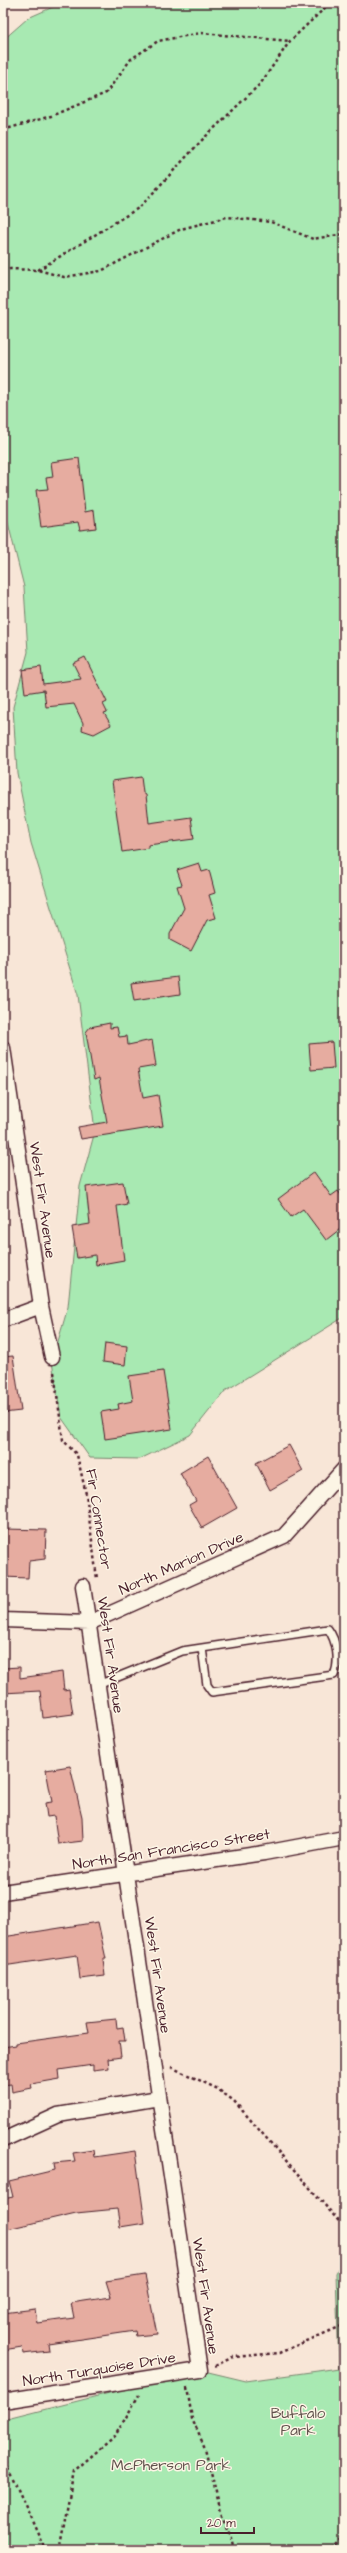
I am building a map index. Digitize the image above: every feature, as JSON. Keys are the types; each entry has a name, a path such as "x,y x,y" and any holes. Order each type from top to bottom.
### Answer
{"street":[{"name":"West Fir Avenue","path":"3,1048 41,1306 52,1357"},
{"path":"3,1320 41,1306"},
{"name":"North Marion Drive","path":"3,1620 89,1623 284,1536 344,1469"},
{"name":"West Fir Avenue","path":"83,1586 200,2370"},
{"name":"North San Francisco Street","path":"3,1892 126,1874 344,1838"},
{"path":"3,2140 58,2115 159,2098"},
{"name":"North Turquoise Drive","path":"3,2400 200,2370"}],"lane":[{"path":"98,1685 182,1651 328,1629 334,1637 338,1667 334,1675 212,1692 207,1685 202,1648"}],"path":[{"path":"38,270 140,207 201,141 261,83 290,41 330,3"},
{"path":"3,130 51,116 106,93 131,59 158,41 201,33 290,41"},
{"path":"3,271 10,269 38,270 64,278 101,271 181,229 227,217 271,222 313,239 344,234"},
{"name":"Fir Connector","path":"52,1357 63,1440 77,1455 86,1494 98,1580 83,1586"},
{"path":"165,2061 174,2070 216,2088 234,2101 344,2227"},
{"path":"200,2370 213,2367 233,2357 279,2352 344,2325"},
{"path":"185,2372 192,2419 205,2448 222,2516 231,2537 234,2550"},
{"path":"59,2550 74,2472 114,2436 151,2378"},
{"path":"3,2456 45,2550"},
{"path":"332,2550 344,2536"}],"green space":[{"path":"62,3 344,3 344,1317 225,1391 190,1435 140,1459 90,1458 61,1417 52,1362 68,1307 80,1186 95,1131 78,995 31,843 17,773 13,707 28,652 24,587 3,503 3,40 28,18"},
{"name":"McPherson Park","path":"344,2257 344,2550 3,2550 3,2420 200,2370 246,2381 339,2368 336,2273"}],"building":[{"path":"79,458 85,512 94,510 96,528 80,530 78,522 41,527 36,490 48,489 46,478 53,477 51,462"},
{"path":"85,657 107,702 103,704 107,712 104,713 111,725 94,734 82,730 83,723 74,704 46,707 44,690 25,693 22,670 41,667 43,684 81,679 73,663"},
{"path":"141,777 143,793 146,795 149,823 191,817 194,839 148,845 148,848 122,852 112,781"},
{"path":"199,863 202,872 209,870 215,893 209,895 216,918 207,920 191,951 170,940 170,934 184,908 177,886 182,885 177,870"},
{"path":"178,977 180,994 134,1001 131,983"},
{"path":"110,1023 110,1028 117,1027 119,1037 127,1036 128,1045 152,1040 156,1066 138,1069 143,1098 158,1095 163,1126 81,1139 78,1127 107,1122 99,1078 94,1080 86,1032 90,1027"},
{"path":"332,1042 334,1068 311,1070 309,1044"},
{"path":"314,1172 331,1196 338,1191 344,1199 344,1226 326,1240 303,1209 291,1217 278,1199"},
{"path":"123,1182 127,1204 117,1206 124,1260 96,1265 95,1255 77,1258 72,1227 90,1224 86,1187"},
{"path":"105,1343 127,1346 125,1365 103,1362"},
{"path":"13,1356 21,1411 3,1413 3,1357"},
{"path":"163,1371 172,1429 105,1439 101,1412 119,1409 118,1404 133,1401 129,1376"},
{"path":"289,1445 303,1471 270,1490 256,1463"},
{"path":"208,1456 237,1508 202,1528 189,1505 196,1501 180,1473"},
{"path":"5,1529 46,1530 45,1559 29,1561 28,1578 3,1577"},
{"path":"20,1667 20,1678 62,1672 64,1690 69,1689 73,1714 43,1718 40,1691 3,1693 3,1668"},
{"path":"70,1766 82,1817 83,1841 58,1844 54,1816 47,1817 45,1803 52,1802 46,1770"},
{"path":"98,1922 106,1959 103,1959 105,1976 80,1979 77,1955 3,1966 3,1937"},
{"path":"116,2019 117,2028 123,2027 125,2041 119,2041 121,2057 108,2059 109,2068 93,2070 93,2065 59,2070 60,2079 31,2084 32,2088 12,2092 11,2084 3,2085 3,2047 16,2045 16,2043 89,2033 87,2022"},
{"path":"93,2150 94,2157 135,2151 145,2223 120,2227 117,2209 76,2213 3,2230 3,2199 13,2197 9,2181 55,2170 54,2163 75,2161 73,2153"},
{"path":"145,2275 157,2334 136,2336 135,2331 48,2344 49,2351 23,2354 22,2347 3,2350 3,2313 35,2309 37,2323 74,2318 71,2303 111,2297 106,2281"}],"park label":[{"name":"Buffalo Park","path":"298,2422"}]}
